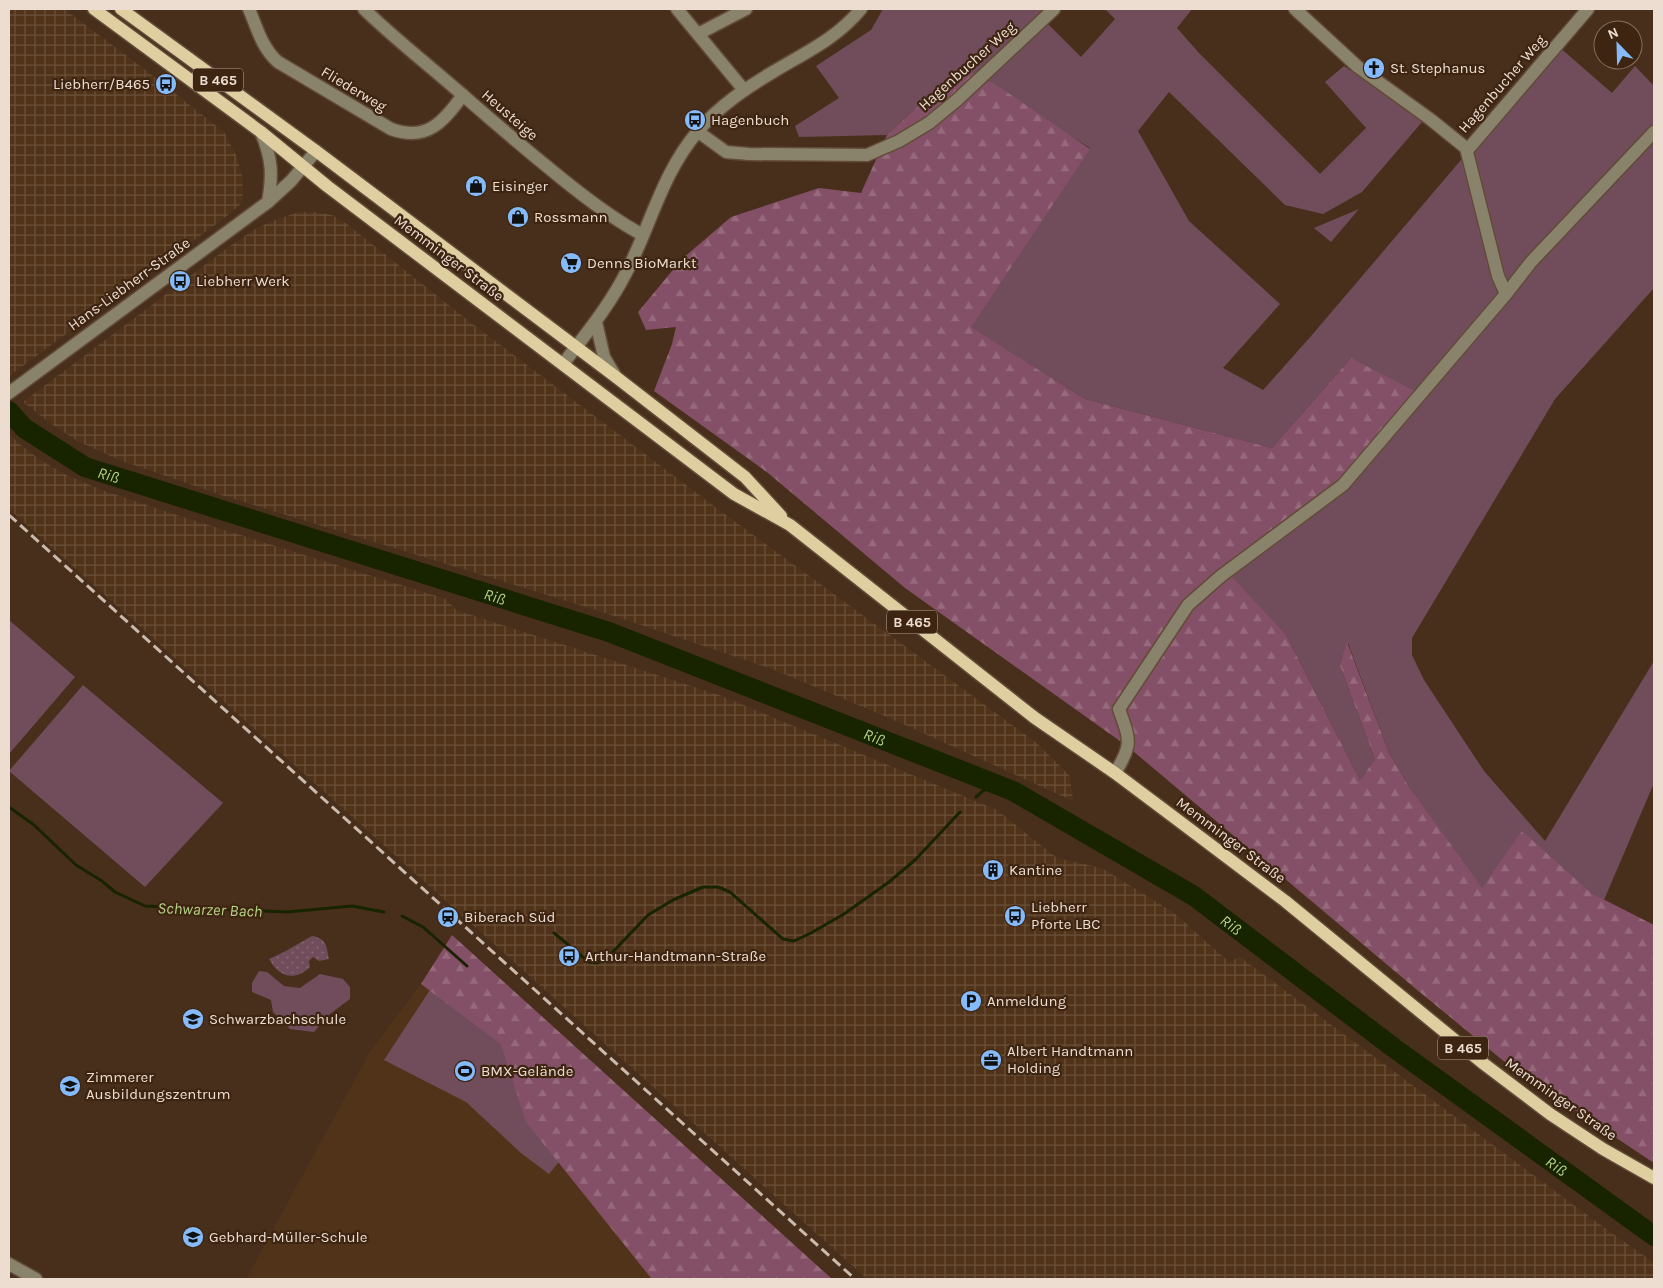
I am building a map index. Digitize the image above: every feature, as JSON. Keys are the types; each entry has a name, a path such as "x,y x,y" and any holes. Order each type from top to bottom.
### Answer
{"main road":[{"name":"Memminger Straße","path":"94,9 261,132 734,494 790,525"},
{"name":"Memminger Straße","path":"121,9 316,151 616,377 745,477 790,525 1035,718 1115,773 1285,901 1484,1064 1550,1114 1595,1144 1654,1178"}],"street":[{"name":"Fliederweg","path":"249,9 263,44 270,55 391,129 410,134 438,126 463,95"},
{"name":"Heusteige","path":"364,9 422,62 512,138 578,191 627,227 643,235"},
{"path":"677,9 744,90"},
{"path":"698,34 746,9"},
{"path":"563,364 596,322 628,270 660,192 669,174 697,131 744,90 824,44 848,25 861,9"},
{"name":"Hagenbucher Weg","path":"697,131 726,152 867,155 899,141 929,123 950,106 1054,9"},
{"name":"Hagenbucher Weg","path":"1295,9 1358,68 1430,119 1466,148 1470,147 1588,9"},
{"path":"261,132 271,160 272,177 268,202"},
{"path":"1115,773 1128,750 1128,737 1119,709 1188,604 1221,576 1342,485 1506,294 1531,262 1654,132"},
{"path":"1466,148 1498,276 1506,294"},
{"name":"Hans-Liebherr-Straße","path":"12,390 268,202 291,181 316,151"},
{"path":"596,322 604,357 616,377"},
{"path":"9,1264 36,1279"}],"shaded area":[{"path":"9,9 64,9 139,65 224,132 237,157 242,176 243,193 241,204 227,216 9,376"},
{"path":"883,9 1060,9 1047,23 1081,57 1115,19 1105,9 1192,9 1177,28 1199,53 1320,174 1366,128 1325,82 1344,66 1393,99 1422,122 1362,192 1323,214 1285,205 1169,92 1138,131 1189,221 1280,304 1223,368 1263,390 1558,46 1612,93 1632,70 1639,70 1654,86 1654,288 1555,399 1412,638 1412,655 1424,680 1484,771 1545,841 1654,661 1654,783 1604,900 1591,893 1482,889 1408,785 1389,753 1348,643 1340,666 1375,759 1360,780 1285,633 1223,569 1351,358 1272,448 1085,399 970,327 1090,148 960,67 887,135 799,137 795,126 839,98 816,66 871,30"},
{"path":"1359,209 1331,242 1314,228"},
{"path":"299,212 332,215 347,224 470,322 718,509 1038,744 1070,776 1073,801 894,720 772,669 593,609 221,495 122,461 79,442 23,402 230,246 255,229"},
{"path":"9,434 39,459 66,475 102,490 446,599 456,610 719,695 997,810 1057,858 1102,868 1174,913 1229,962 1240,957 1654,1263 1654,1279 867,1279 9,509"},
{"path":"9,620 75,677 9,754"},
{"path":"83,685 223,803 145,887 9,771"},
{"path":"312,936 323,941 329,959 319,961 313,957 309,961 310,967 298,975 287,975 277,970 269,959"},
{"path":"259,971 267,972 284,986 300,988 320,974 343,979 350,987 350,999 330,1014 314,1032 290,1029 273,1012 271,1000 252,992 252,983"},
{"name":"BMX-Gelände","path":"441,973 536,1058 562,1158 549,1174 521,1153 466,1102 384,1060"},
{"path":"421,984 501,1044 526,1122 653,1279 246,1279 371,1050"}],"green space":[{"path":"960,67 998,86 1090,149 971,327 1085,399 1272,448 1351,358 1416,392 1340,479 1224,569 1285,633 1360,780 1375,759 1340,666 1347,642 1389,753 1408,785 1482,888 1522,831 1591,893 1654,925 1654,1163 1517,1072 1127,746 905,588 768,473 654,391 672,344 676,327 646,330 638,312 682,259 731,217 819,188 861,193 887,135"},
{"path":"452,935 832,1279 651,1278 526,1122 501,1044 421,984"}],"waterway":[{"name":"Riß","path":"9,411 24,428 85,467 609,632 1013,791 1194,896 1394,1048 1654,1236"},
{"name":"Schwarzer Bach","path":"976,797 992,783"},
{"name":"Schwarzer Bach","path":"9,807 34,825 76,865 102,881 115,892 145,906 287,912 352,906 384,912"},
{"name":"Schwarzer Bach","path":"554,933 589,962 597,963 607,958 648,915 673,900 703,887 718,887 730,892 783,939 794,941 844,914 889,882 915,860 960,812"},
{"name":"Schwarzer Bach","path":"402,916 423,927 467,966"}],"railway":[{"path":"9,515 855,1279"}],"place":[{"name":"St. Stephanus","path":"1374,68"},
{"name":"Liebherr/B465","path":"166,84"},
{"name":"Hagenbuch","path":"695,120"},
{"name":"Eisinger","path":"476,186"},
{"name":"Rossmann","path":"518,217"},
{"name":"Denns BioMarkt","path":"571,263"},
{"name":"Liebherr Werk","path":"180,281"},
{"name":"Kantine","path":"993,870"},
{"name":"Liebherr Pforte LBC","path":"1015,916"},
{"name":"Biberach Süd","path":"448,917"},
{"name":"Arthur-Handtmann-Straße","path":"569,956"},
{"name":"Anmeldung","path":"971,1001"},
{"name":"Schwarzbachschule","path":"193,1019"},
{"name":"Albert Handtmann Holding","path":"991,1060"},
{"name":"BMX-Gelände","path":"465,1071"},
{"name":"Zimmerer Ausbildungszentrum","path":"70,1086"},
{"name":"Gebhard-Müller-Schule","path":"193,1237"}]}
